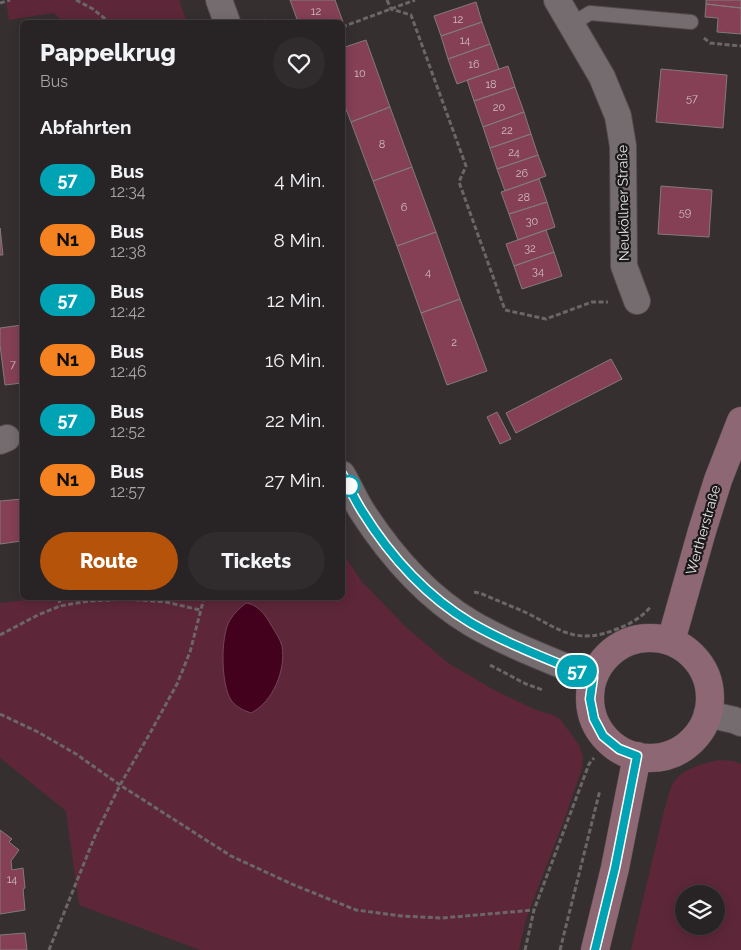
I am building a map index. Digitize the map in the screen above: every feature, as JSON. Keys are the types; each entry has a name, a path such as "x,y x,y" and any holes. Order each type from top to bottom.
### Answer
{"main road":[{"name":"Wertherstraße","path":"672,642 712,497 741,420"},
{"path":"652,638 672,642 687,650 699,663 707,679 710,696 708,714 700,730 688,744 673,753 655,757 637,756 619,749 603,736 594,719 590,699 593,678 601,662 615,648 633,640 652,638"},
{"path":"595,950 615,868 637,756"}],"street":[{"path":"219,0 226,20"},
{"name":"Neuköllner Straße","path":"557,0 602,77 618,116 623,146 624,266 636,301"},
{"path":"345,480 361,510 402,566 448,608 471,623 499,637 593,678"},
{"path":"708,714 741,723"}],"lane":[{"path":"572,24 590,13 691,22"}],"path":[{"path":"0,3 10,0"},
{"path":"76,0 93,9 107,20"},
{"path":"387,0 390,9"},
{"path":"345,26 415,0"},
{"path":"390,9 411,15 466,166 459,182 505,310 546,319 592,302 636,301"},
{"path":"691,22 710,44 741,46"},
{"path":"470,591 477,592 527,613 565,633 582,637 604,634 623,627 642,616 653,603"},
{"path":"59,600 60,606"},
{"path":"0,635 60,606 108,600"},
{"path":"140,600 166,602 200,610"},
{"path":"49,950 95,836 120,785 178,684 190,652 203,600"},
{"path":"0,714 38,732 76,754 120,785 231,856 294,885 356,910 401,916 442,918 534,910"},
{"path":"525,950 534,910 589,764 594,758"},
{"path":"560,950 600,790"}],"shaded area":[{"path":"6,0 179,0 186,20 62,20 53,13 9,20"},
{"path":"345,557 363,583 406,627 448,663 494,690 560,719 579,745 583,756 582,768 526,919 519,950 200,950 79,905 66,811 0,758 0,603 25,600 345,600"},
{"path":"246,603 257,608 267,617 280,641 283,655 280,675 272,693 259,708 251,713 235,705 231,700 225,683 223,660 227,627 233,615"},
{"path":"719,760 733,761 741,764 741,950 631,950 665,807 673,783 687,770"}],"building":[{"path":"290,0 335,0 342,20 297,20"},
{"path":"706,0 741,0 741,8 706,4"},
{"path":"476,2 482,22 441,36 434,16"},
{"path":"706,4 741,8 741,34 717,32 718,18 705,17"},
{"path":"482,22 490,44 448,59 441,36"},
{"path":"366,40 390,107 351,122 345,107 345,47"},
{"path":"490,44 499,69 457,84 448,59"},
{"path":"508,66 515,87 474,101 467,80"},
{"path":"661,69 727,75 723,128 656,122"},
{"path":"515,87 524,112 483,127 474,101"},
{"path":"390,107 412,167 373,181 351,122"},
{"path":"524,112 531,134 490,148 483,127"},
{"path":"531,134 538,155 497,169 490,148"},
{"path":"538,155 546,176 505,191 497,169"},
{"path":"412,167 436,232 397,246 373,181"},
{"path":"539,179 547,202 509,214 501,192"},
{"path":"661,186 712,190 709,237 658,234"},
{"path":"547,202 555,227 518,240 509,214"},
{"path":"0,228 3,255 0,255"},
{"path":"546,230 554,252 514,266 506,244"},
{"path":"436,232 460,299 421,313 397,246"},
{"path":"554,252 562,276 522,289 514,266"},
{"path":"460,299 487,371 447,385 421,313"},
{"path":"20,325 20,383 5,385 0,328"},
{"path":"611,359 622,379 516,433 506,413"},
{"path":"497,412 511,439 500,444 487,417"},
{"path":"20,499 20,541 0,544 0,501"},
{"path":"0,830 12,839 9,842 19,850 11,861 12,870 23,868 25,910 0,914"},
{"path":"25,933 27,950 0,950 0,935"}],"bus line":[{"name":"57","path":"345,480 361,510 402,566 448,608 471,623 499,637 593,678 590,699 594,719 603,736 619,749 637,756 615,868 595,950"}]}
